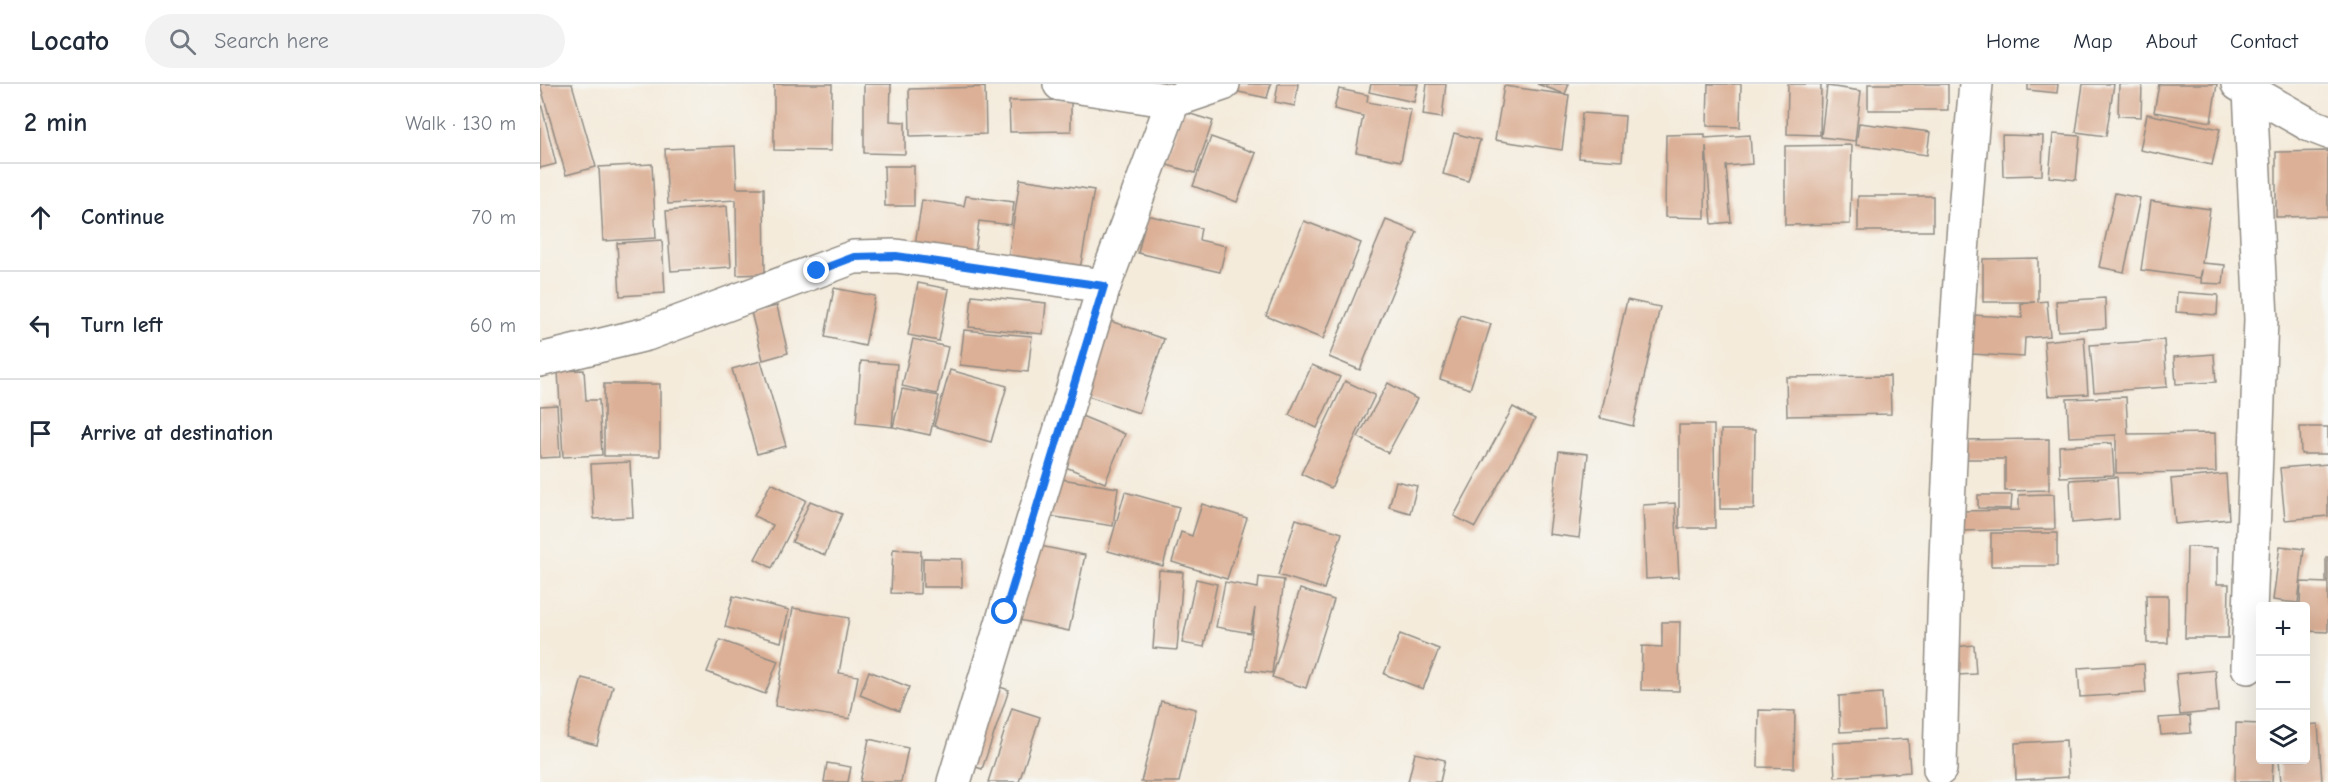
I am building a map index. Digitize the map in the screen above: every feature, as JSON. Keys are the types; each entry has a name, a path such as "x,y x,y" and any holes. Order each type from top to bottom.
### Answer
{"street":[{"path":"1060,84 1173,101 1223,84"},
{"path":"1940,769 1946,520 1962,224 1976,84"},
{"path":"2244,88 2310,125 2328,132"},
{"path":"2244,88 2261,319 2248,667"},
{"path":"954,782 1104,286 1173,101"},
{"path":"540,360 647,334 854,257 896,256 1104,286"}],"building":[{"path":"540,84 572,84 596,167 566,175"},
{"path":"774,84 832,84 831,151 774,150"},
{"path":"864,84 891,84 890,121 905,122 905,154 864,153"},
{"path":"1221,84 1271,84 1267,98 1220,88"},
{"path":"1278,84 1298,84 1295,106 1275,102"},
{"path":"1371,84 1418,84 1414,102 1369,92"},
{"path":"1427,84 1446,84 1442,118 1423,115"},
{"path":"1537,84 1569,84 1565,94"},
{"path":"1708,84 1741,84 1740,127 1707,126"},
{"path":"1788,84 1821,84 1820,135 1787,134"},
{"path":"1868,84 1948,84 1948,110 1868,110"},
{"path":"2028,84 2058,84 2057,93 2028,90"},
{"path":"2083,84 2114,84 2106,136 2076,132"},
{"path":"2119,84 2142,84 2141,117 2118,116"},
{"path":"2159,84 2217,84 2211,122 2154,112"},
{"path":"1504,86 1569,95 1562,150 1495,140"},
{"path":"1827,86 1861,91 1855,141 1821,137"},
{"path":"985,87 986,134 910,136 909,89"},
{"path":"1339,89 1368,95 1367,102 1411,110 1401,161 1356,152 1363,116 1334,109"},
{"path":"540,99 556,164 540,168"},
{"path":"1071,100 1071,131 1010,132 1009,101"},
{"path":"1181,111 1213,121 1195,173 1164,164"},
{"path":"1582,113 1625,116 1622,161 1579,158"},
{"path":"2147,114 2220,129 2212,165 2140,150"},
{"path":"1859,123 1930,132 1927,155 1856,145"},
{"path":"1454,133 1480,140 1468,181 1443,174"},
{"path":"1705,134 1705,138 1750,135 1752,164 1726,166 1731,222 1712,224 1706,146 1705,218 1665,217 1666,135"},
{"path":"2053,134 2080,136 2076,180 2049,177"},
{"path":"2002,135 2043,136 2042,175 2003,176"},
{"path":"1211,137 1256,153 1237,202 1193,186"},
{"path":"1852,145 1850,224 1785,225 1785,146"},
{"path":"735,146 737,188 764,188 765,274 737,275 736,200 668,204 665,149"},
{"path":"2328,151 2328,216 2276,217 2276,152"},
{"path":"652,164 656,238 603,241 599,167"},
{"path":"884,166 914,166 914,206 885,206"},
{"path":"1020,179 1094,190 1080,269 1008,259"},
{"path":"2115,193 2140,198 2124,272 2099,267"},
{"path":"966,196 1014,202 1011,225 979,221 975,252 915,245 922,200 964,206"},
{"path":"1858,196 1933,196 1933,231 1858,231"},
{"path":"2151,201 2210,209 2202,263 2225,265 2223,284 2201,283 2202,269 2200,278 2141,270"},
{"path":"727,206 731,267 671,271 666,211"},
{"path":"1147,215 1201,228 1199,240 1226,246 1220,272 1138,253"},
{"path":"1386,220 1417,232 1360,370 1329,357"},
{"path":"1304,221 1361,243 1323,339 1266,316"},
{"path":"662,240 665,293 620,296 617,243"},
{"path":"2038,258 2038,302 2047,301 2050,336 2025,338 2024,357 1954,353 1957,314 2022,318 2021,304 2035,302 1983,302 1983,259"},
{"path":"918,283 949,289 939,341 908,335"},
{"path":"834,288 875,296 865,346 825,337"},
{"path":"2177,292 2218,295 2217,315 2176,312"},
{"path":"972,295 1046,303 1043,334 969,327"},
{"path":"2105,298 2106,328 2058,331 2056,301"},
{"path":"1627,300 1660,307 1633,426 1600,418"},
{"path":"777,306 788,353 763,360 751,312"},
{"path":"1460,315 1491,324 1470,389 1440,379"},
{"path":"1104,319 1164,339 1139,413 1079,393"},
{"path":"964,330 1032,336 1028,372 960,365"},
{"path":"2084,337 2088,394 2048,396 2044,341"},
{"path":"913,339 948,347 937,394 902,386"},
{"path":"2164,340 2167,387 2094,392 2090,345"},
{"path":"2214,354 2216,382 2176,384 2174,357"},
{"path":"761,361 786,446 757,454 732,369"},
{"path":"861,361 897,364 892,427 856,423"},
{"path":"1312,365 1340,377 1317,428 1289,415"},
{"path":"584,370 586,400 599,400 602,455 563,457 558,371"},
{"path":"950,370 1007,386 991,442 934,426"},
{"path":"1890,376 1891,414 1787,416 1786,377"},
{"path":"1345,381 1375,395 1331,488 1301,474"},
{"path":"1388,383 1417,399 1388,453 1358,437"},
{"path":"604,384 660,384 660,456 604,456"},
{"path":"902,389 939,396 930,435 893,427"},
{"path":"2126,397 2128,434 2215,433 2216,472 2116,473 2116,435 2069,437 2067,399"},
{"path":"557,405 560,457 540,458 540,406"},
{"path":"1513,407 1535,419 1475,527 1454,516"},
{"path":"1072,412 1125,434 1105,483 1051,461"},
{"path":"1679,425 1714,425 1715,528 1679,528"},
{"path":"2300,427 2328,427 2328,454 2301,454"},
{"path":"1721,430 1755,430 1754,509 1720,509"},
{"path":"2049,439 2049,490 2005,491 2005,459 1958,459 1958,440"},
{"path":"2112,443 2114,475 2060,477 2059,446"},
{"path":"1559,451 1588,454 1579,538 1549,534"},
{"path":"630,462 633,517 594,519 591,464"},
{"path":"2328,464 2328,516 2285,520 2280,468"},
{"path":"2226,474 2229,519 2175,524 2171,479"},
{"path":"2117,477 2119,519 2072,523 2070,480"},
{"path":"1055,478 1118,488 1113,526 1049,516"},
{"path":"1396,481 1417,486 1410,513 1389,507"},
{"path":"771,483 806,500 772,568 755,559 773,525 754,516"},
{"path":"1125,492 1179,507 1163,566 1108,551"},
{"path":"2054,494 2055,529 1959,531 1959,511 2019,510 2019,495"},
{"path":"1978,495 2012,495 2011,509 1978,508"},
{"path":"810,501 842,514 825,555 792,542"},
{"path":"1675,503 1679,577 1646,579 1643,505"},
{"path":"1202,504 1247,518 1227,579 1172,562 1181,532 1192,536"},
{"path":"1296,519 1342,533 1324,589 1278,575"},
{"path":"1991,533 2057,533 2057,566 1991,566"},
{"path":"1035,545 1085,555 1069,631 1019,620"},
{"path":"2280,546 2304,549 2298,602 2273,600"},
{"path":"2187,547 2217,548 2217,584 2229,584 2228,638 2185,638"},
{"path":"893,549 921,551 920,594 891,593"},
{"path":"2326,557 2328,557 2328,581 2326,581"},
{"path":"923,558 962,559 962,587 923,587"},
{"path":"1159,570 1183,572 1177,650 1153,648"},
{"path":"1259,577 1284,580 1272,673 1247,670 1255,608 1250,633 1216,627 1225,582 1258,588"},
{"path":"1196,579 1217,584 1204,647 1182,643"},
{"path":"2301,582 2328,583 2328,632 2310,631 2310,602 2300,602"},
{"path":"1300,589 1334,600 1306,688 1272,677"},
{"path":"2146,595 2168,595 2168,643 2147,643"},
{"path":"733,596 789,610 781,642 725,627"},
{"path":"793,608 849,618 839,673 858,676 850,719 775,706"},
{"path":"1662,622 1680,622 1679,691 1641,690 1642,646 1662,647"},
{"path":"1400,634 1439,649 1423,689 1384,674"},
{"path":"720,640 778,661 765,694 707,672"},
{"path":"1974,645 1976,674 1957,675 1954,647"},
{"path":"2144,664 2146,693 2080,697 2078,668"},
{"path":"2215,670 2218,711 2180,715 2176,674"},
{"path":"869,671 909,687 899,711 860,695"},
{"path":"582,678 613,686 597,745 566,737"},
{"path":"981,681 1009,690 982,769 955,760"},
{"path":"1882,693 1884,730 1840,732 1839,696"},
{"path":"1161,701 1196,709 1179,782 1141,782"},
{"path":"1012,708 1040,717 1019,782 988,782"},
{"path":"1759,710 1795,711 1794,768 1758,767"},
{"path":"2190,716 2191,733 2161,735 2159,718"},
{"path":"2236,723 2256,724 2256,764 2273,764 2272,782 2235,782"},
{"path":"2318,724 2322,782 2281,782 2279,764 2310,764 2310,725"},
{"path":"869,739 908,748 901,782 860,782"},
{"path":"1908,739 1910,772 1835,777 1833,743"},
{"path":"2066,740 2068,777 2016,780 2015,743"},
{"path":"1415,753 1445,760 1440,782 1408,782"},
{"path":"827,763 851,767 848,782 824,782"}],"route":[{"path":"817,271 854,257 896,256 1104,286 1005,612"}]}
